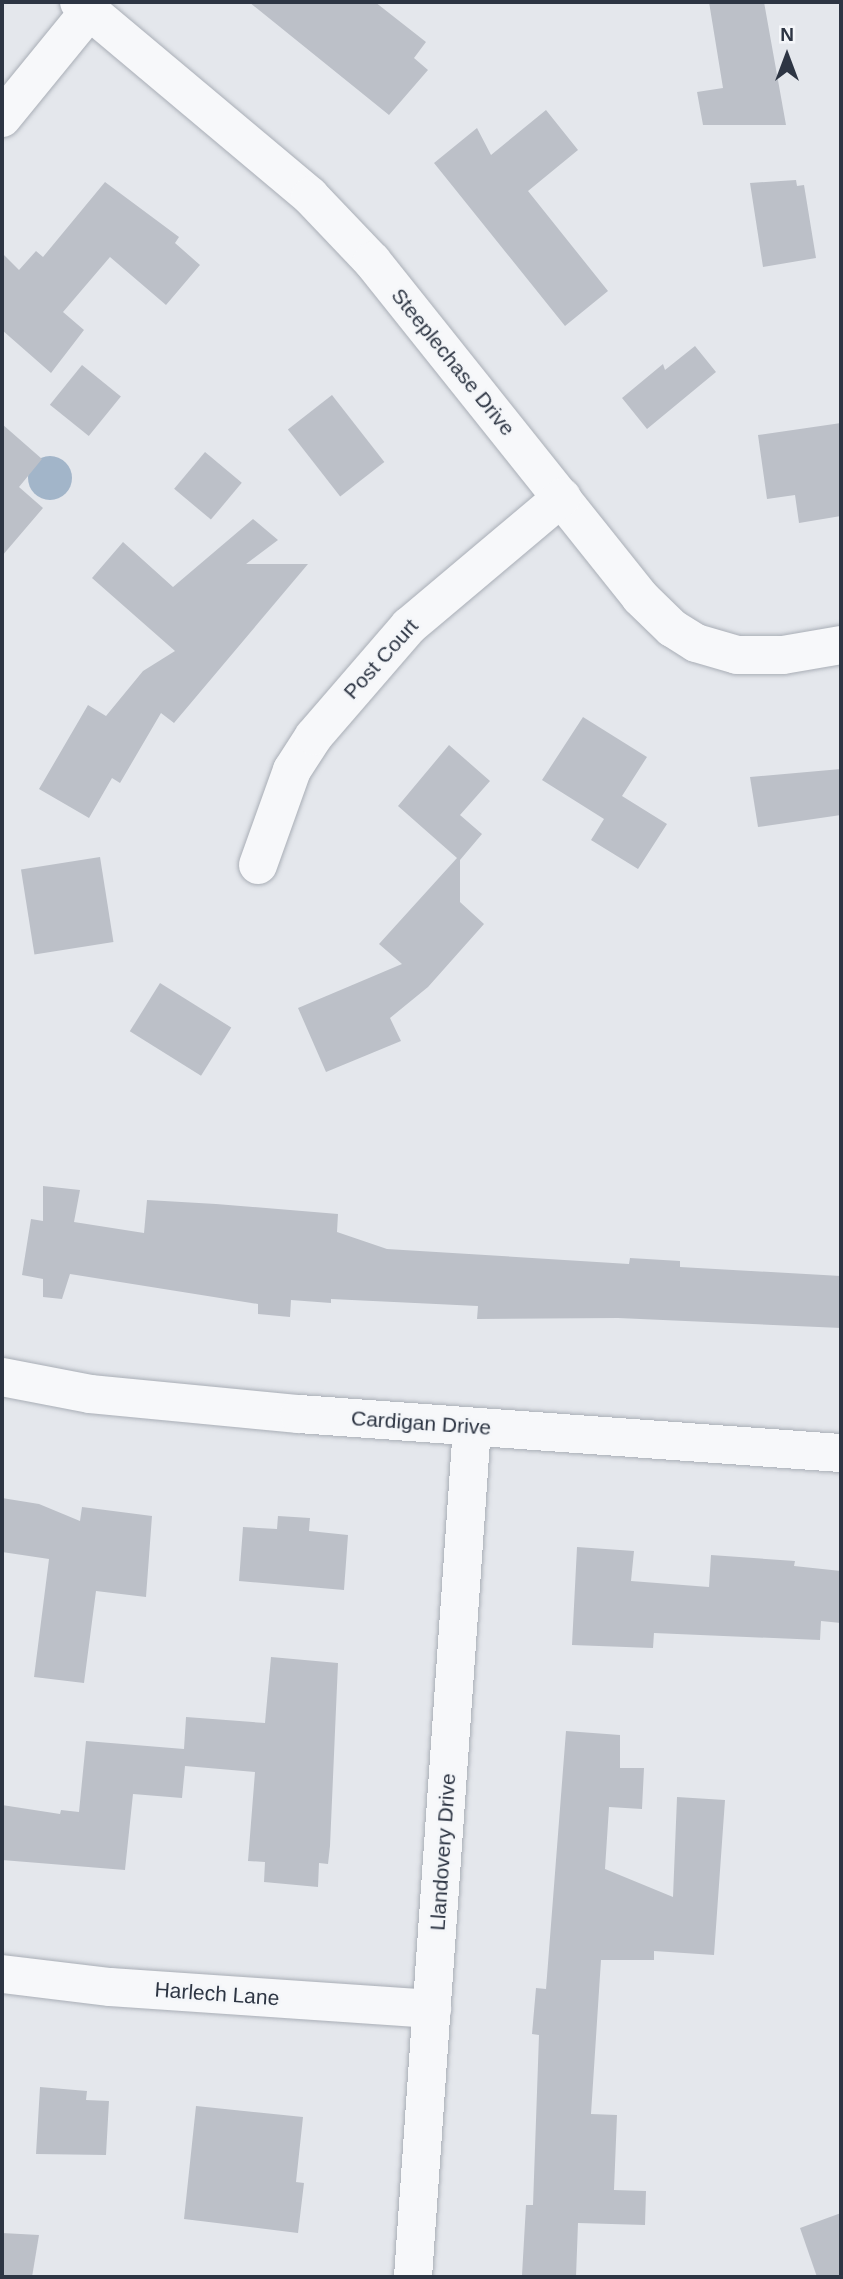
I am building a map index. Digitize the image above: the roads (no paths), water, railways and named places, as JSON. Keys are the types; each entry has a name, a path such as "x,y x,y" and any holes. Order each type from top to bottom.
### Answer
{"street":[{"path":"2,118 84,6"},
{"name":"Steeplechase Drive","path":"84,6 310,196 372,261 640,597 672,628 696,643 737,655 783,654 841,645"},
{"name":"Post Court","path":"258,865 292,770 314,736 409,626 562,497"},
{"name":"Cardigan Drive","path":"2,1377 90,1394 472,1427 841,1453"},
{"name":"Llandovery Drive","path":"413,2277 472,1427"},
{"name":"Harlech Lane","path":"2,1974 110,1987 432,2009"}],"water":[{"path":"50,456 59,457 66,462 71,469 71,487 66,494 59,499 50,500 41,499 34,494 29,487 28,478 29,469 34,462 41,457"}]}
